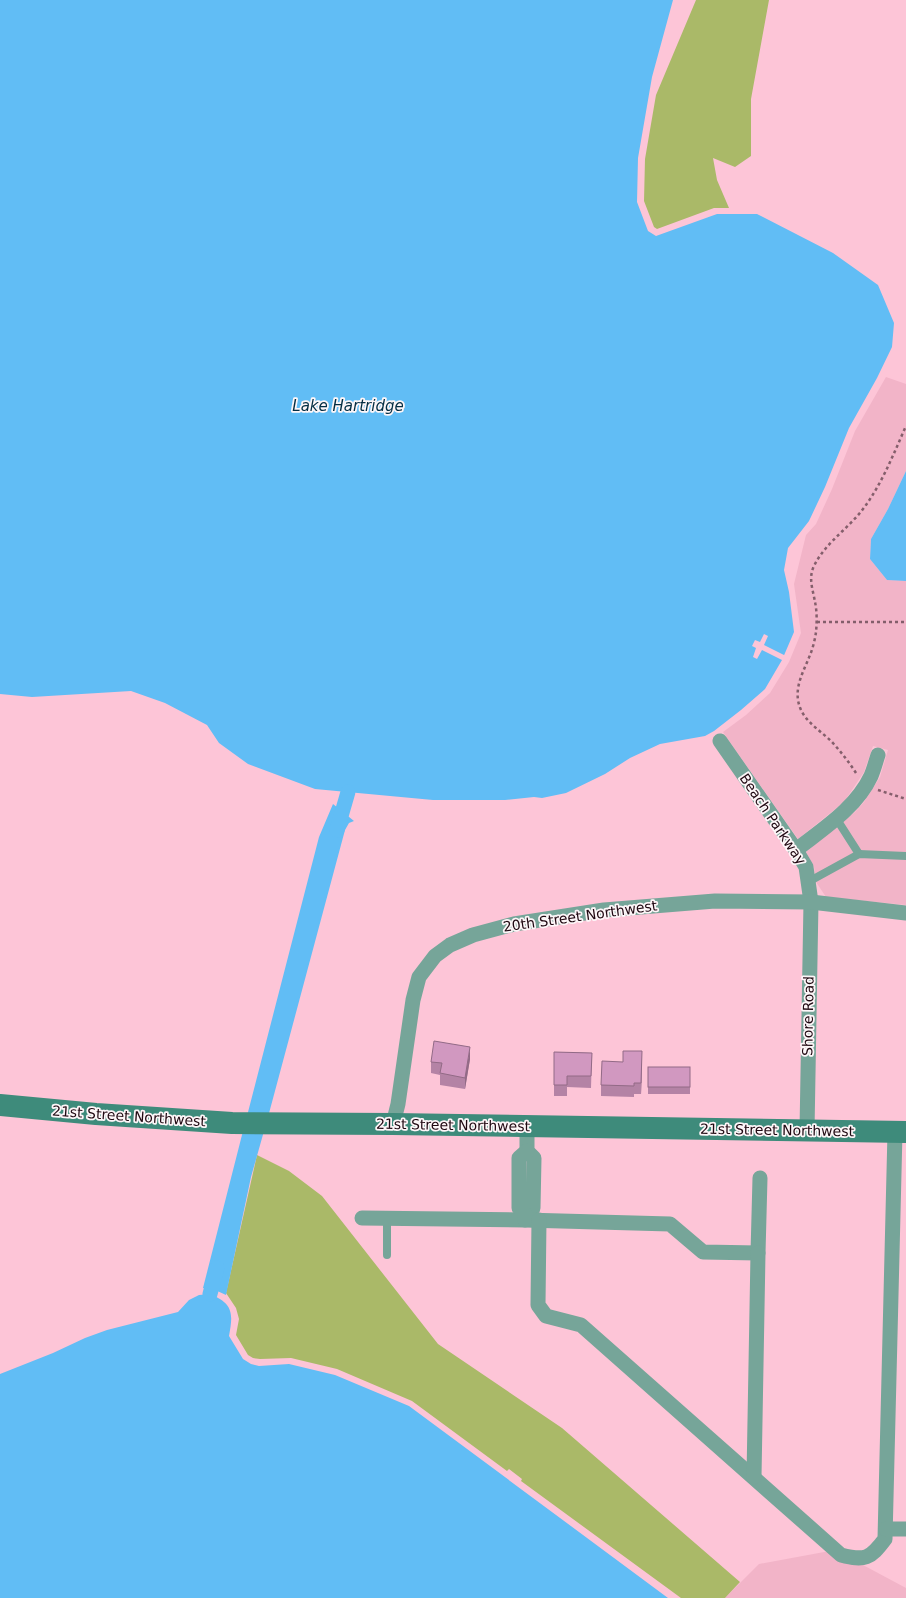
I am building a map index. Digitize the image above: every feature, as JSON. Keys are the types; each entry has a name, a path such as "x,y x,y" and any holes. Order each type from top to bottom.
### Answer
{"street":[{"name":"Beach Parkway","path":"720,741 796,850 806,867 811,902"},
{"path":"796,850 850,807 872,775 878,755"},
{"name":"20th Street Northwest","path":"393,1124 398,1104 413,1000 419,977 435,956 450,945 480,933 514,924 604,910 716,901 811,902 906,913"},
{"name":"Shore Road","path":"807,1131 811,902"},
{"name":"21st Street Northwest","path":"0,1105 96,1114 232,1123 901,1132"},
{"path":"527,1126 527,1151 519,1158 526,1167 519,1208 530,1218 538,1305 541,1311 546,1316 581,1324 841,1555 858,1559 875,1553 886,1539 901,1132"},
{"path":"754,1477 760,1178"},
{"path":"362,1218 530,1218 670,1224 703,1252 758,1253"},
{"path":"886,1529 906,1529"}],"lane":[{"path":"836,818 859,854"},
{"path":"808,882 859,854 906,856"},
{"path":"387,1219 387,1255"}],"path":[{"path":"858,775 844,755 810,722 801,710 797,698 797,689 800,678 811,654 816,632 815,602 811,589 811,576 813,567 830,542 856,518 864,508 882,479 906,426"},
{"path":"816,622 906,622"},
{"path":"872,787 882,792 906,798"}],"shaded area":[{"path":"886,377 906,384 906,471 888,509 871,539 870,559 887,580 906,581 906,905 826,897 816,882 814,867 806,852 855,812 864,802 880,777 888,750 873,746 864,772 844,802 798,839 723,732 746,715 770,693 789,662 801,633 794,584 806,535 816,524 832,489 855,431"},
{"path":"835,1550 906,1588 906,1598 725,1598 759,1564"}],"green space":[{"path":"696,0 769,0 751,99 751,156 735,167 713,158 717,180 729,208 714,208 657,229 654,227 644,201 645,159 656,95"},
{"path":"257,1155 289,1171 322,1196 438,1344 562,1428 740,1582 725,1598 681,1598 521,1481 522,1479 509,1469 507,1471 412,1401 337,1369 291,1358 260,1359 253,1358 248,1355 236,1335 239,1319 236,1308 226,1293"}],"water":[{"name":"Lake Hartridge","path":"0,0 673,0 652,77 638,158 637,202 648,231 656,236 717,214 757,214 833,253 878,285 894,323 892,347 877,378 849,428 825,487 809,521 788,548 784,570 789,592 794,632 782,660 765,689 741,710 714,731 705,736 660,744 630,758 605,774 566,793 542,798 534,797 505,800 433,800 315,789 248,764 219,743 207,725 165,703 131,691 32,697 0,694"},
{"path":"906,471 906,581 887,580 870,559 871,539 888,509"},
{"path":"333,804 354,821 349,823 345,830 268,1117 247,1116 319,837"},
{"path":"243,1131 264,1131 251,1177 226,1295 213,1289 203,1288"},
{"path":"210,1294 228,1306 231,1316 229,1336 243,1359 251,1364 259,1366 289,1364 335,1375 409,1406 668,1598 0,1598 0,1374 107,1330 178,1312 189,1300 199,1295"}],"pier":[{"path":"764,634 768,636 764,645 786,656 784,661 762,650 757,659 753,657 756,648 752,646 755,640 760,642"}],"building":[{"path":"434,1041 470,1047 465,1078 440,1073 442,1063 431,1062"},
{"path":"623,1051 642,1051 641,1083 634,1083 634,1086 601,1085 602,1061 623,1062"},
{"path":"554,1052 592,1053 591,1076 567,1076 567,1085 554,1085"},
{"path":"648,1067 690,1067 690,1087 648,1087"}],"waterway":[{"path":"337,830 348,792"},
{"path":"210,1294 217,1268"}]}
